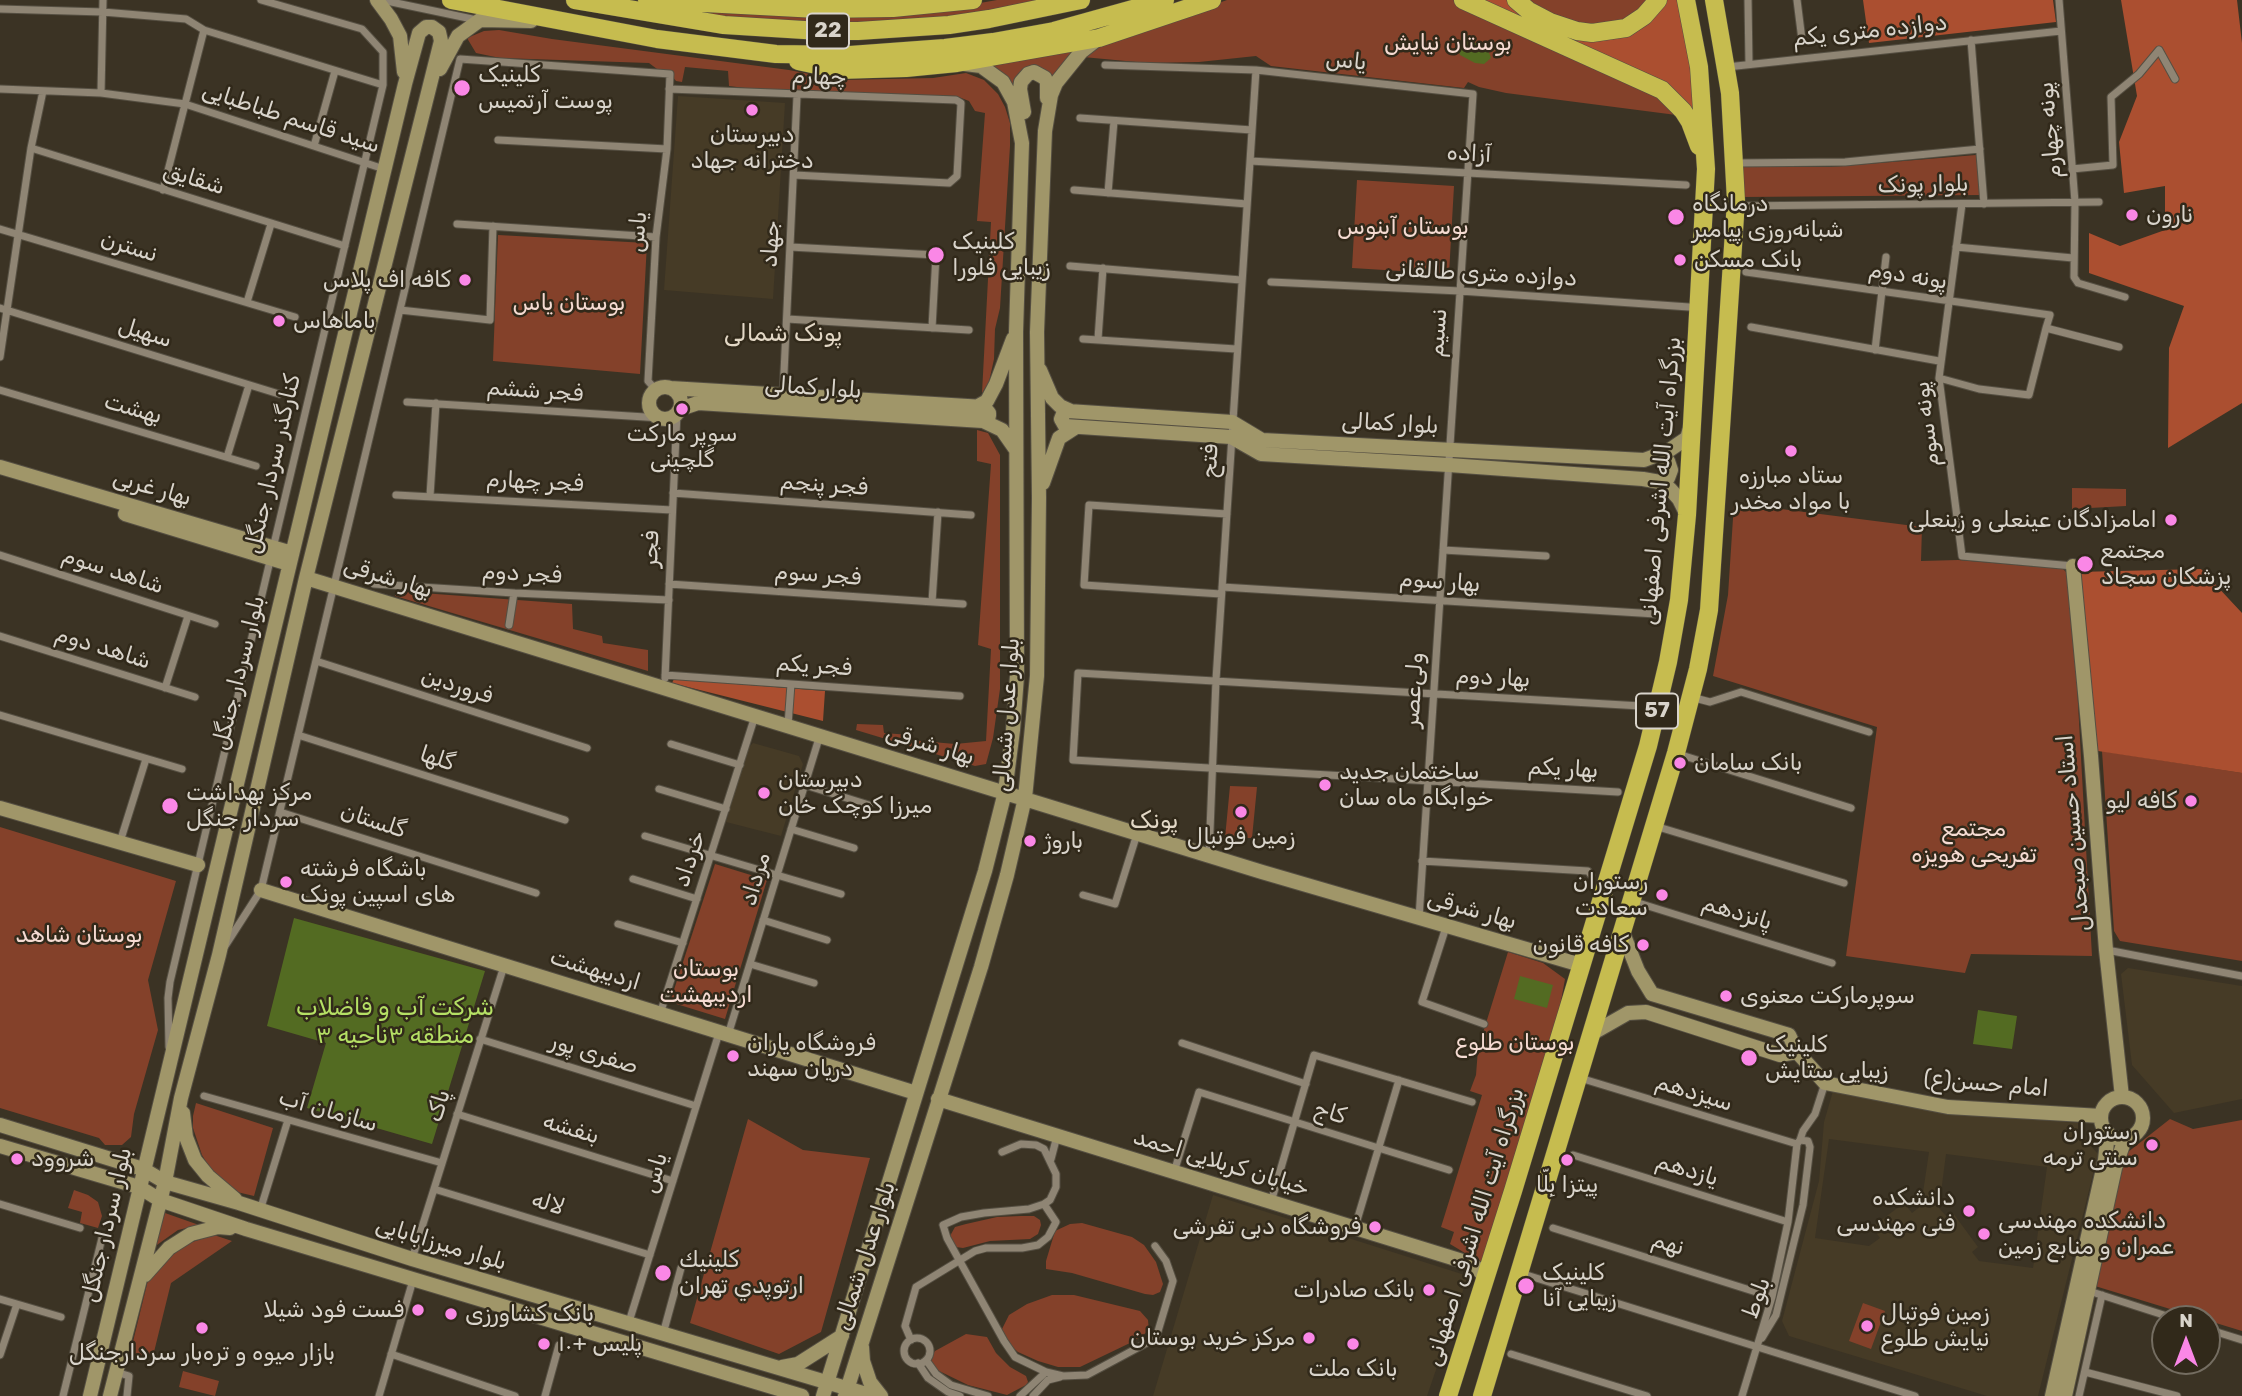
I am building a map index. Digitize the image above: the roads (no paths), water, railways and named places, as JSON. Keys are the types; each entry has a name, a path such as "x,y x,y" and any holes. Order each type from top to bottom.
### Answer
{"highway":[{"name":"22","path":"451,0 657,40 776,54 898,52 993,42 1055,31 1165,0"},
{"name":"22","path":"575,0 724,25 858,31 962,23 1081,0"},
{"path":"647,0 804,9 862,9 973,0"},
{"path":"776,54 813,66 839,70 957,63 1099,38 1212,0"},
{"path":"1463,0 1662,90 1677,103 1690,122 1706,169"},
{"path":"1516,0 1561,27 1592,33 1626,27 1644,16 1658,0"},
{"name":"بزرگراه آیت الله اشرفی اصفهانی","path":"1448,1396 1660,701 1678,600 1687,515 1706,169 1699,67 1686,0"},
{"name":"57","path":"1482,1396 1676,753 1709,610 1736,206 1727,67 1714,0"},
{"path":"1722,43 1727,0"}],"main road":[{"path":"379,0 400,36 405,84"},
{"path":"429,89 458,36 480,20 556,22"},
{"name":"بلوار سردار جنگل","path":"90,1396 405,84 419,33 426,27 432,27 438,30 441,38 306,578 219,955 181,1098 142,1279 110,1396"},
{"name":"بلوار عدل شمالی","path":"846,1392 981,967 1025,798 1037,676 1037,363 1045,131 1051,95 1056,83 1081,52 1099,38"},
{"name":"بلوار عدل شمالی","path":"826,1389 985,871 1005,792 1017,676 1016,332 1023,143 1014,102 1003,82 981,66 957,63"},
{"path":"1023,143 1024,111 1020,89 1021,82 1028,74 1041,74 1047,83 1045,131"},
{"path":"1016,332 996,384 982,411 1002,430 1016,450"},
{"path":"1037,363 1052,398 1070,419 1059,438 1039,498"},
{"path":"663,389 681,399 678,411 670,418 661,418 650,408 650,398 663,389"},
{"name":"بلوار کمالی","path":"663,389 783,394 982,411"},
{"name":"بلوار کمالی","path":"678,411 698,404 982,411"},
{"name":"بلوار کمالی","path":"1070,419 1232,422 1262,440 1644,460 1658,456 1686,438 1692,420"},
{"name":"بلوار کمالی","path":"1070,419 1231,437 1261,454 1449,465 1660,482"},
{"path":"1658,456 1668,461 1671,470 1668,478 1660,482 1679,499 1687,515"},
{"name":"بهار غربی","path":"0,467 272,553"},
{"name":"بهار غربی","path":"0,480 4,478 290,558"},
{"name":"استاد حسین صبحدل","path":"2073,566 2106,950 2122,1097"},
{"name":"بهار شرقی","path":"306,578 665,681 756,715 820,735 1419,919 1581,965"},
{"path":"0,808 198,865"},
{"name":"اردیبهشت","path":"261,890 916,1093"},
{"path":"1623,933 1638,971 1652,994"},
{"path":"1646,1012 1642,1004 1643,998 1652,994 1789,1035 1797,1052 1825,1083"},
{"path":"1593,1033 1628,1013 1646,1012 1780,1055 1797,1052"},
{"name":"امام حسن(ع)","path":"1825,1083 1948,1107 2101,1116"},
{"path":"2065,1396 2095,1293 2115,1168 2125,1139 2139,1130 2143,1113 2138,1103 2122,1097 2110,1100 2101,1116 2108,1133 2113,1137 2125,1139"},
{"path":"181,1098 186,1137 195,1160 208,1176 239,1203"},
{"name":"خیابان کربلایی احمد","path":"938,1099 1472,1264 1486,1278"},
{"name":"بلوار میرزابابایی","path":"0,1125 144,1169 165,1182 776,1368 826,1389 873,1396"},
{"path":"2052,1396 2105,1160 2108,1133"},
{"name":"بلوار میرزابابایی","path":"0,1146 139,1187 160,1200 246,1229 773,1391 802,1396"},
{"path":"142,1279 169,1248 191,1234 218,1227 246,1229"},
{"path":"776,1368 798,1364 842,1336"},
{"path":"862,1339 863,1360 870,1382 881,1396"}],"street":[{"path":"101,93 103,0"},
{"name":"کنارگذر سردار جنگل","path":"169,1058 170,982 383,85 383,52 362,29 261,0"},
{"path":"379,0 480,20"},
{"path":"1748,0 1749,64"},
{"path":"1797,0 1802,40"},
{"name":"پونه چهارم","path":"2059,0 2075,202 2073,258"},
{"path":"0,9 103,12 186,19 204,30 383,85"},
{"path":"163,190 204,30"},
{"name":"دوازده متری یکم","path":"1727,67 2060,31"},
{"path":"1971,40 1984,204 2099,202"},
{"path":"2072,169 2113,165 2111,97 2139,74 2159,50 2175,79"},
{"name":"یاس","path":"400,310 460,59 670,74 667,149 656,237 648,382 663,389"},
{"name":"یاس","path":"1105,65 1255,70 1473,94"},
{"name":"فتح","path":"1209,855 1216,680 1255,70"},
{"path":"314,146 335,71"},
{"name":"سید قاسم طباطبایی","path":"0,89 101,93 185,104 385,169"},
{"name":"چهارم","path":"669,89 956,100 961,103 957,176 949,184 793,175"},
{"path":"0,357 3,309 19,234 31,148 43,91"},
{"name":"نسیم","path":"1449,465 1473,94"},
{"name":"جهاد","path":"783,394 797,96"},
{"path":"1080,118 1252,130"},
{"path":"1108,193 1114,121"},
{"path":"498,139 667,149"},
{"name":"شقایق","path":"31,148 345,246"},
{"name":"بلوار پونک","path":"1735,163 1845,162 1980,149"},
{"name":"آزاده","path":"1250,161 1686,185"},
{"path":"1074,190 1247,204"},
{"name":"پونه سوم","path":"1962,204 1939,378 1962,556 2073,566"},
{"name":"بلوار پونک","path":"1736,206 1984,204"},
{"path":"247,302 271,224"},
{"path":"457,224 656,237"},
{"path":"219,955 261,890 400,310 490,320 493,226"},
{"name":"نسترن","path":"0,229 295,317"},
{"path":"790,247 936,255 932,328"},
{"path":"1956,247 2073,258 2074,277 2078,283 2125,298"},
{"path":"1875,350 1886,257"},
{"path":"1070,266 1241,280"},
{"path":"1098,340 1103,268"},
{"name":"پونه دوم","path":"1746,272 2050,315 2046,328"},
{"name":"دوازده متری طالقانی","path":"1271,282 1460,291 1689,307"},
{"name":"سهیل","path":"3,309 279,394"},
{"path":"787,319 969,330"},
{"path":"1751,327 1940,361"},
{"path":"1939,378 1979,389 2029,395 2046,328 2119,347"},
{"path":"1083,338 1236,349"},
{"path":"227,457 249,385"},
{"name":"بهشت","path":"0,390 256,466"},
{"name":"فجر ششم","path":"407,402 661,418"},
{"path":"430,496 436,403"},
{"name":"فجر","path":"665,681 678,411"},
{"name":"ولی‌عصر","path":"1419,919 1449,465"},
{"name":"فجر پنجم","path":"673,493 971,515"},
{"name":"فجر چهارم","path":"396,495 673,509"},
{"name":"بهار سوم","path":"1227,514 1089,505 1084,585 1656,614"},
{"path":"932,602 938,512"},
{"path":"1443,550 1546,556"},
{"name":"شاهد سوم","path":"0,555 215,624"},
{"name":"فجر دوم","path":"374,584 668,600"},
{"name":"فجر سوم","path":"669,584 963,604"},
{"path":"509,625 514,593"},
{"path":"165,688 188,616"},
{"name":"شاهد دوم","path":"0,636 195,696"},
{"name":"فروردین","path":"316,661 587,748"},
{"name":"بهار دوم","path":"1073,760 1078,673 1642,706"},
{"name":"فجر یکم","path":"665,681 791,684 960,696"},
{"path":"788,725 791,684"},
{"path":"1690,697 1710,702 1741,692 1869,732"},
{"path":"0,715 182,769"},
{"name":"خرداد","path":"660,1014 756,715"},
{"name":"گلها","path":"298,735 565,820"},
{"name":"مرداد","path":"724,1033 750,964 820,735"},
{"path":"671,744 740,765"},
{"path":"1676,753 1851,808"},
{"path":"120,844 146,759"},
{"name":"بهار یکم","path":"1073,760 1618,792"},
{"path":"805,785 869,805"},
{"path":"659,789 726,809"},
{"name":"گلستان","path":"280,812 536,892"},
{"path":"1655,825 1844,883"},
{"path":"791,829 854,848"},
{"path":"1083,895 1115,904 1137,833"},
{"path":"645,835 841,894"},
{"path":"1422,861 1588,871 1591,875"},
{"path":"633,879 697,899"},
{"name":"پانزدهم","path":"1632,901 1832,962"},
{"path":"764,920 827,940"},
{"path":"618,924 683,943"},
{"path":"1446,927 1422,1003 1485,1024"},
{"path":"2106,950 2242,976"},
{"path":"750,964 814,983"},
{"name":"پاک","path":"412,1259 504,966"},
{"name":"یاس","path":"628,1325 696,1106 724,1033"},
{"name":"صفری پور","path":"480,1039 696,1106"},
{"path":"1182,1043 1306,1084"},
{"path":"1271,1202 1314,1055 1472,1102"},
{"name":"سیزدهم","path":"1579,1078 1799,1142"},
{"path":"1354,1228 1399,1080"},
{"name":"بلوط","path":"1756,1348 1772,1297 1788,1222 1799,1142 1815,1114 1825,1083"},
{"name":"کاج","path":"1174,1172 1199,1092 1449,1170"},
{"name":"سازمان آب","path":"204,1096 442,1163"},
{"name":"بنفشه","path":"457,1114 673,1181"},
{"path":"262,1204 288,1120"},
{"path":"1051,1160 1057,1136"},
{"name":"بلوط","path":"1756,1348 1776,1315 1803,1205 1810,1147 1808,1141 1799,1142"},
{"path":"1002,1152 1021,1144 1036,1145 1044,1149 1056,1174 1056,1187 1044,1204 1029,1209 961,1217 943,1225 1004,1341 1016,1357 1045,1372 1063,1376"},
{"name":"یازدهم","path":"1573,1155 1788,1222"},
{"name":"لاله","path":"434,1189 650,1255"},
{"path":"0,1204 79,1228"},
{"path":"911,1340 905,1326 916,1287 986,1248 1023,1248 1038,1245 1048,1237 1056,1222 1044,1204"},
{"name":"نهم","path":"1553,1228 1772,1297"},
{"path":"63,1396 102,1238"},
{"path":"1033,1396 1048,1380 1087,1375 1156,1338 1173,1281 1166,1261 1155,1246"},
{"path":"662,1335 681,1268"},
{"path":"1520,1273 1915,1396"},
{"path":"379,1396 413,1280"},
{"path":"2079,1396 2085,1372 2095,1293 2151,1311"},
{"path":"0,1299 61,1317"},
{"path":"0,1355 17,1304"},
{"path":"2221,1333 2242,1340"},
{"path":"922,1362 930,1353 928,1344 922,1339 911,1340 905,1346 905,1354 910,1361 922,1362 951,1385 988,1396"},
{"path":"545,1396 559,1345"},
{"path":"1742,1396 1756,1348"},
{"path":"391,1354 515,1396"},
{"path":"1511,1354 1647,1396"},
{"path":"922,1362 928,1378 948,1392 960,1396"},
{"path":"116,1372 129,1376 127,1396"},
{"path":"1020,1396 1045,1372"},
{"path":"2085,1372 2177,1396"}],"water":[{"path":"1466,40 1483,45 1491,58 1484,64 1475,63 1460,55 1457,47"},
{"name":"شرکت آب و فاضلاب منطقه ۳ناحیه ۳","path":"294,918 485,971 432,1144 307,1108 326,1043 267,1026"},
{"path":"1520,976 1553,985 1547,1008 1514,999"},
{"path":"1978,1010 2017,1016 2012,1049 1973,1044"}],"place":[{"name":"کلینیک پوست آرتمیس","path":"462,88"},
{"name":"دبیرستان دخترانه جهاد","path":"752,110"},
{"name":"نارون","path":"2132,215"},
{"name":"درمانگاه شبانه‌روزی پیامبر","path":"1676,217"},
{"name":"کلینیک زیبایی فلورا","path":"936,255"},
{"name":"بانک مسکن","path":"1680,260"},
{"name":"کافه اف پلاس","path":"465,280"},
{"name":"باماهاس","path":"279,321"},
{"name":"سوپر مارکت گلچینی","path":"682,409"},
{"name":"ستاد مبارزه با مواد مخدر","path":"1791,451"},
{"name":"امامزادگان عینعلی و زینعلی","path":"2171,520"},
{"name":"مجتمع پزشکان سجاد","path":"2085,564"},
{"name":"بانک سامان","path":"1680,763"},
{"name":"ساختمان جدید خوابگاه ماه سان","path":"1325,785"},
{"name":"دبیرستان میرزا کوچک خان","path":"764,793"},
{"name":"کافه لیو","path":"2191,801"},
{"name":"مرکز بهداشت سردار جنگل","path":"170,806"},
{"name":"زمین فوتبال","path":"1241,812"},
{"name":"باروژ","path":"1030,841"},
{"name":"باشگاه فرشته های اسپین پونک","path":"286,882"},
{"name":"رستوران سعادت","path":"1662,895"},
{"name":"کافه قانون","path":"1643,945"},
{"name":"سوپرمارکت معنوی","path":"1726,996"},
{"name":"فروشگاه یاران دریان سهند","path":"733,1056"},
{"name":"کلینیک زیبایی ستایش","path":"1749,1058"},
{"name":"رستوران سنتی ترمه","path":"2152,1145"},
{"name":"شروود","path":"17,1159"},
{"name":"پيتزا بِلّا","path":"1567,1160"},
{"name":"دانشکده فنی مهندسی","path":"1969,1211"},
{"name":"فروشگاه دبی تفرشی","path":"1375,1227"},
{"name":"دانشکده مهندسی عمران و منابع زمین","path":"1984,1234"},
{"name":"كلينيك ارتوپدي تهران","path":"663,1273"},
{"name":"کلینیک زیبایی آنا","path":"1526,1286"},
{"name":"بانک صادرات","path":"1429,1290"},
{"name":"فست فود شیلا","path":"418,1310"},
{"name":"بانک کشاورزی","path":"451,1314"},
{"name":"زمین فوتبال نیایش طلوع","path":"1867,1326"},
{"name":"بازار میوه و تره‌بار سردارجنگل","path":"202,1328"},
{"name":"مرکز خرید بوستان","path":"1309,1338"},
{"name":"پلیس +۱۰","path":"544,1344"},
{"name":"بانک ملت","path":"1353,1344"}],"district":[{"name":"پونک شمالی","path":"783,334"},
{"name":"پونک","path":"1154,821"}],"park label":[{"name":"بوستان نیایش","path":"1448,43"},
{"name":"بوستان آبنوس","path":"1403,227"},
{"name":"بوستان یاس","path":"569,303"},
{"name":"مجتمع تفریحی هویزه","path":"1974,842"},
{"name":"بوستان شاهد","path":"79,935"},
{"name":"بوستان اردیبهشت","path":"706,982"},
{"name":"بوستان طلوع","path":"1515,1043"}]}
